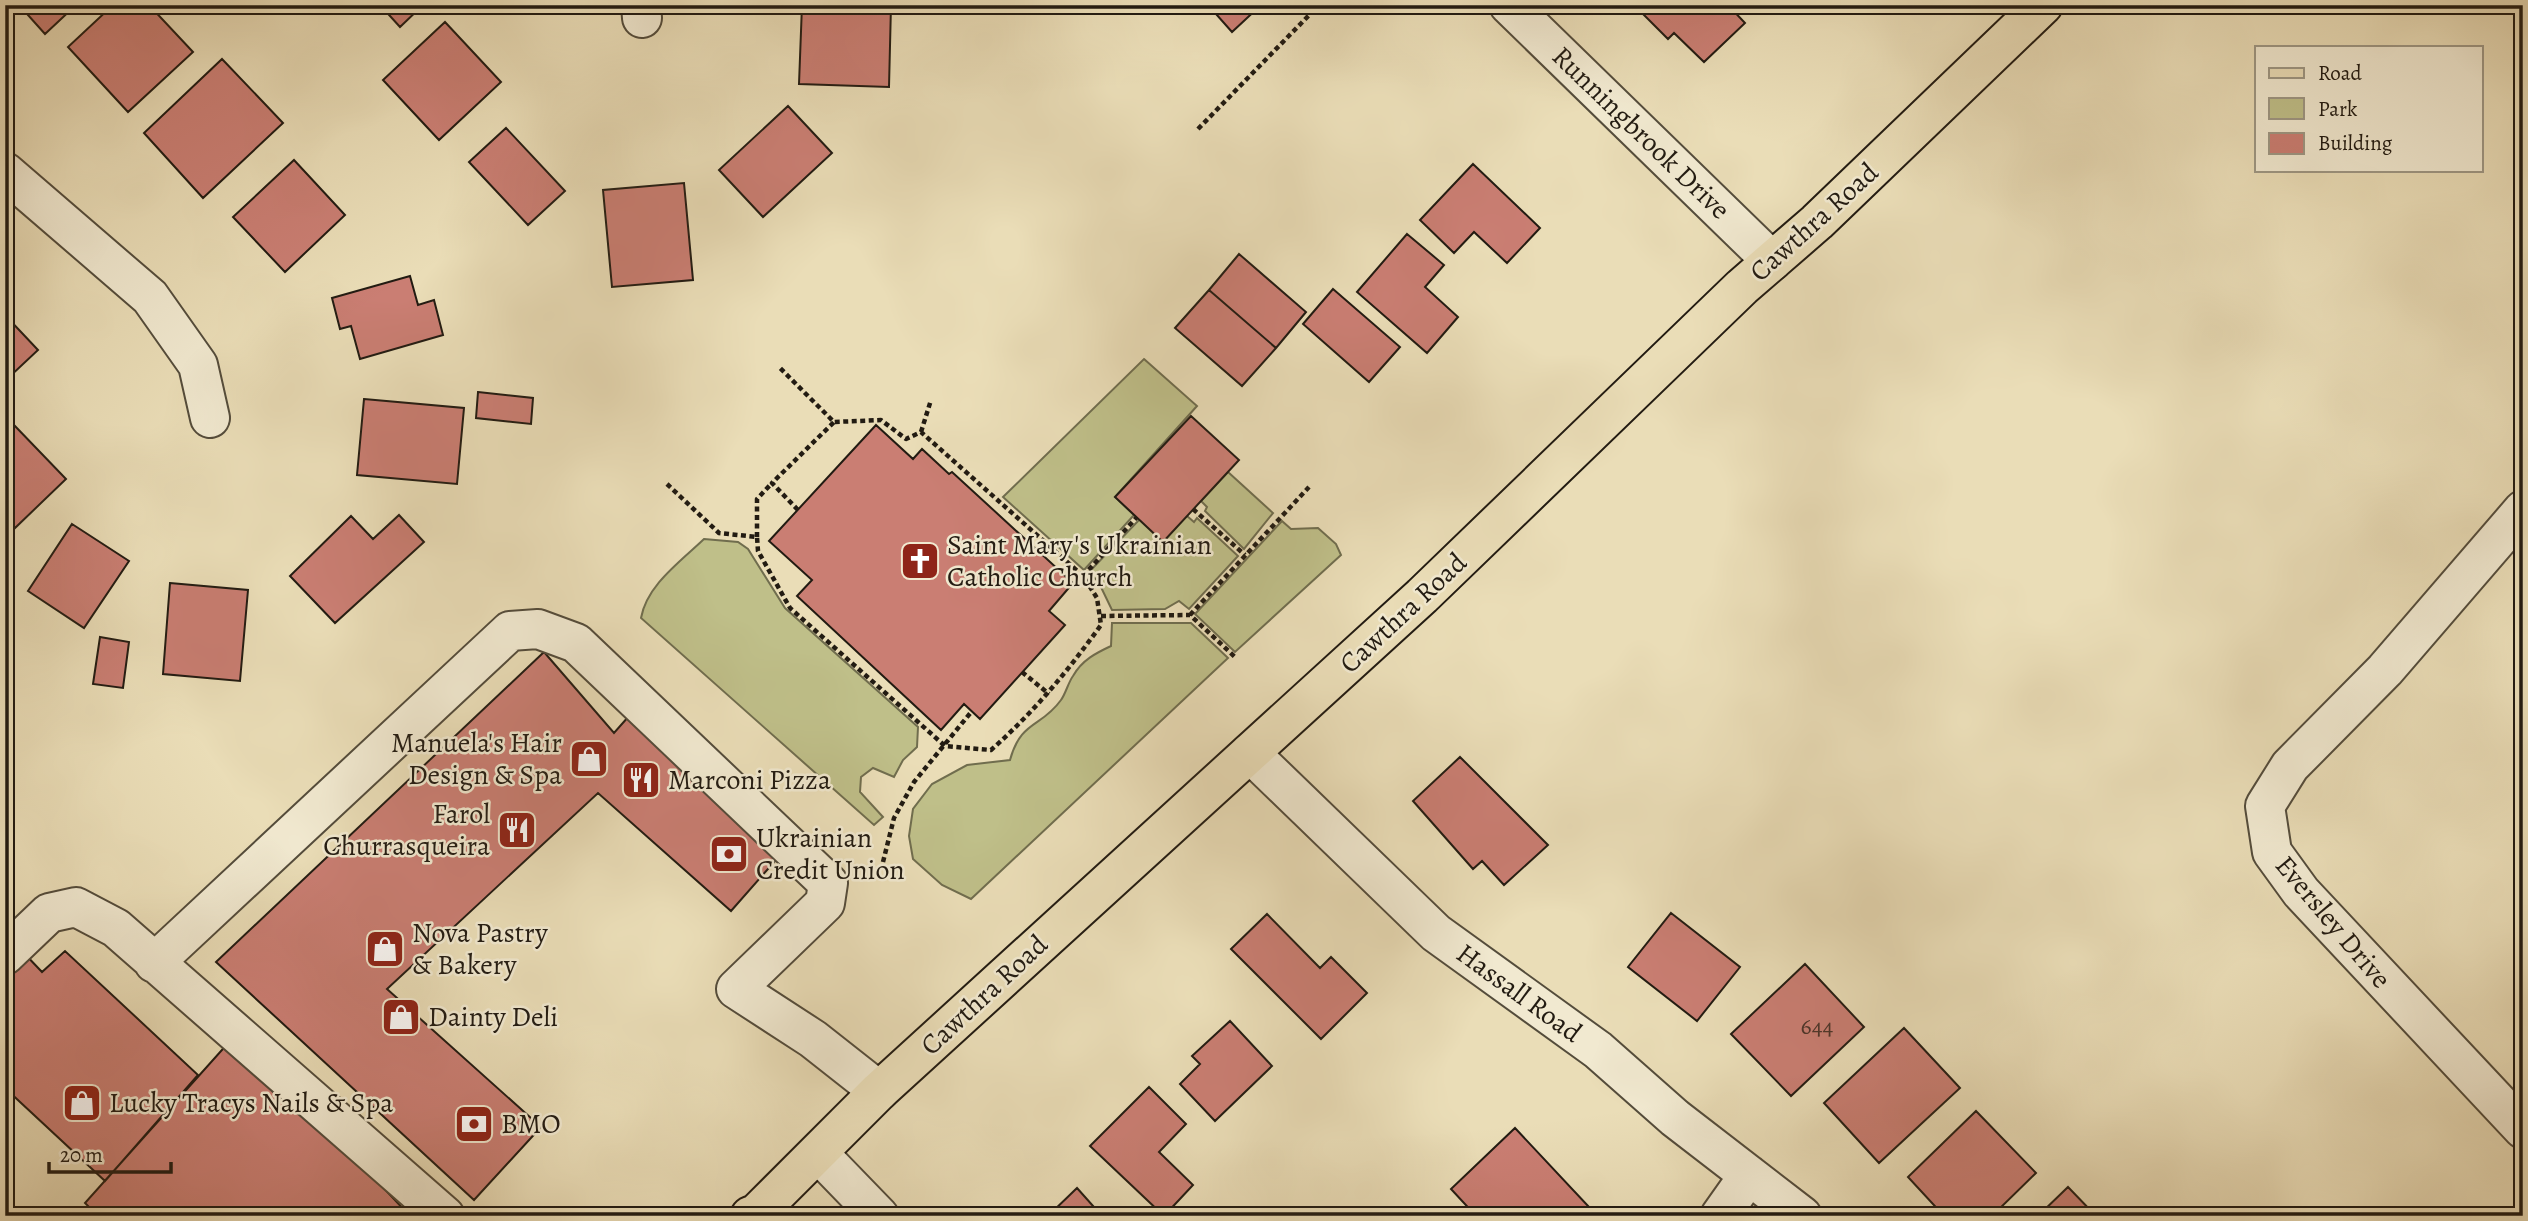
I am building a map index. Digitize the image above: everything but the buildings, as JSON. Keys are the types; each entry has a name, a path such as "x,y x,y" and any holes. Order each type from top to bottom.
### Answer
{"main road":[{"name":"Cawthra Road","path":"754,1215 880,1091 1422,596 2043,5"}],"street":[{"name":"Runningbrook Drive","path":"1509,5 1772,261"},
{"path":"5,172 150,297 198,365 210,418"},
{"name":"Eversley Drive","path":"2523,510 2385,670 2290,766 2264,806 2272,852 2301,892 2523,1129"},
{"path":"154,963 510,631 538,629 576,643 828,883 825,903 736,989 813,1039 880,1091"},
{"name":"Hassall Road","path":"1250,753 1436,933 1598,1050 1675,1118 1802,1216"},
{"path":"5,955 49,913 76,907 116,928 445,1216"},
{"path":"818,1153 879,1216"},
{"path":"1720,1216 1749,1175"}],"path":[{"path":"1198,129 1319,5"},
{"path":"779,368 834,422"},
{"path":"921,432 1083,576 1097,598 1101,616 1101,625 1069,663 1049,694 1023,716 991,750 945,746 790,608 758,551 757,499 834,422 881,420 905,439 921,432 931,400"},
{"path":"772,483 798,510"},
{"path":"667,484 719,533 757,537"},
{"path":"1190,615 1309,487"},
{"path":"1193,509 1244,555"},
{"path":"1083,576 1137,517"},
{"path":"1101,616 1190,615 1235,657"},
{"path":"1022,672 1049,694"},
{"path":"883,862 894,818 914,782 972,711"}],"green space":[{"path":"1144,359 1197,406 1115,497 1134,515 1084,570 1003,497"},
{"path":"1228,472 1273,513 1244,549 1205,511 1207,507 1201,501"},
{"path":"1187,516 1194,522 1197,518 1238,556 1189,609 1179,601 1165,609 1112,610 1098,581 1088,573 1139,520"},
{"path":"1282,521 1291,529 1318,528 1336,544 1341,555 1235,652 1195,614"},
{"path":"704,539 738,542 748,549 785,608 918,727 917,747 903,760 894,777 873,768 861,777 860,792 883,817 874,825 641,618 644,606 657,585"},
{"path":"1112,623 1191,623 1228,658 971,899 942,885 913,859 909,836 913,809 932,784 967,765 1010,760 1020,738 1054,709 1085,661 1111,646"}],"place":[{"name":"Saint Mary's Ukrainian Catholic Church","path":"920,561"},
{"name":"Manuela's Hair Design & Spa","path":"589,759"},
{"name":"Marconi Pizza","path":"641,780"},
{"name":"Farol Churrasqueira","path":"517,830"},
{"name":"Ukrainian Credit Union","path":"729,854"},
{"name":"Nova Pastry & Bakery","path":"385,949"},
{"name":"Dainty Deli","path":"401,1017"},
{"name":"Lucky Tracys Nails & Spa","path":"82,1103"},
{"name":"BMO","path":"474,1124"}]}
